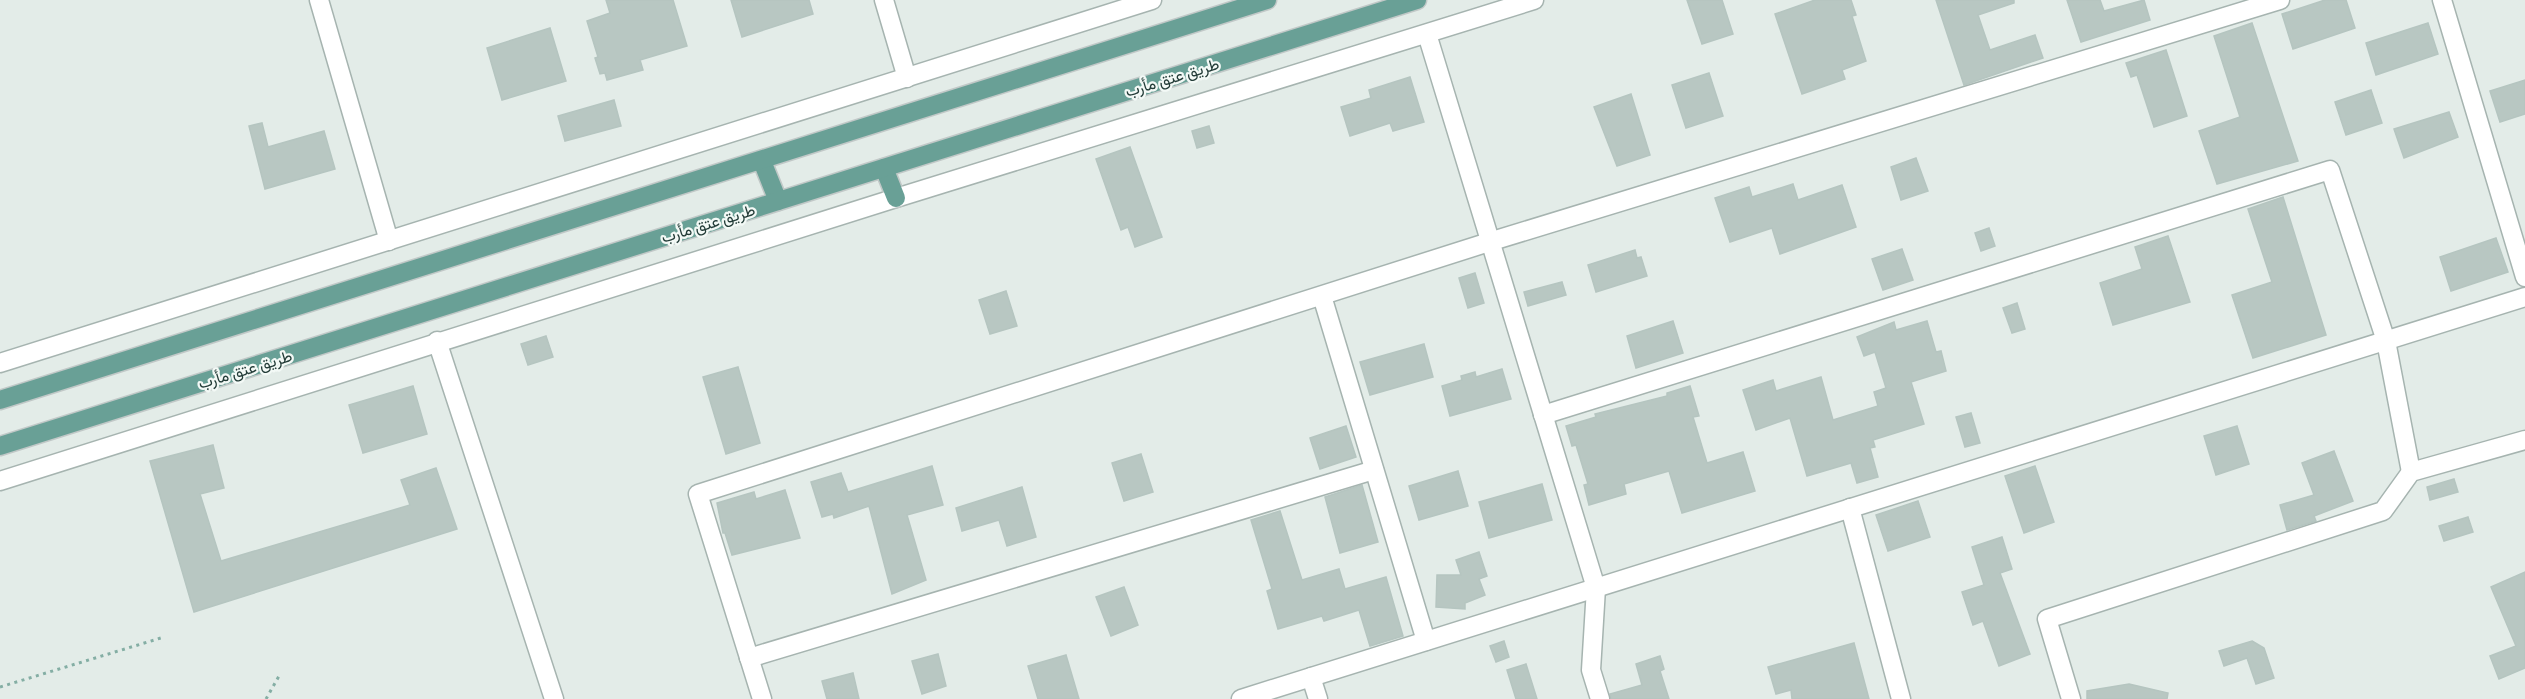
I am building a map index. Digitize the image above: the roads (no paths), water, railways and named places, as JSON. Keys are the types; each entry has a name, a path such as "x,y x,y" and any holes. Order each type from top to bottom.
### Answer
{"main road":[{"path":"0,400 1267,0"},
{"name":"طريق عتق مأرب","path":"0,446 1417,0"},
{"path":"762,161 778,201"},
{"path":"884,168 896,198"}],"street":[{"path":"319,0 389,240"},
{"path":"884,0 907,78"},
{"path":"0,363 1152,0"},
{"path":"0,481 437,341 1534,0"},
{"path":"762,699 698,494 1490,242 2280,0"},
{"path":"2442,0 2525,277"},
{"path":"1427,34 1596,588 1591,670 1600,699"},
{"path":"1543,415 2330,170 2386,341 2411,472"},
{"path":"1322,296 1426,641"},
{"path":"1241,699 2525,297"},
{"path":"437,341 554,699"},
{"path":"2071,699 2047,619 2383,511 2411,472 2525,440"},
{"path":"749,658 1374,470"},
{"path":"1850,508 1901,699"},
{"path":"1311,677 1318,699"}]}
